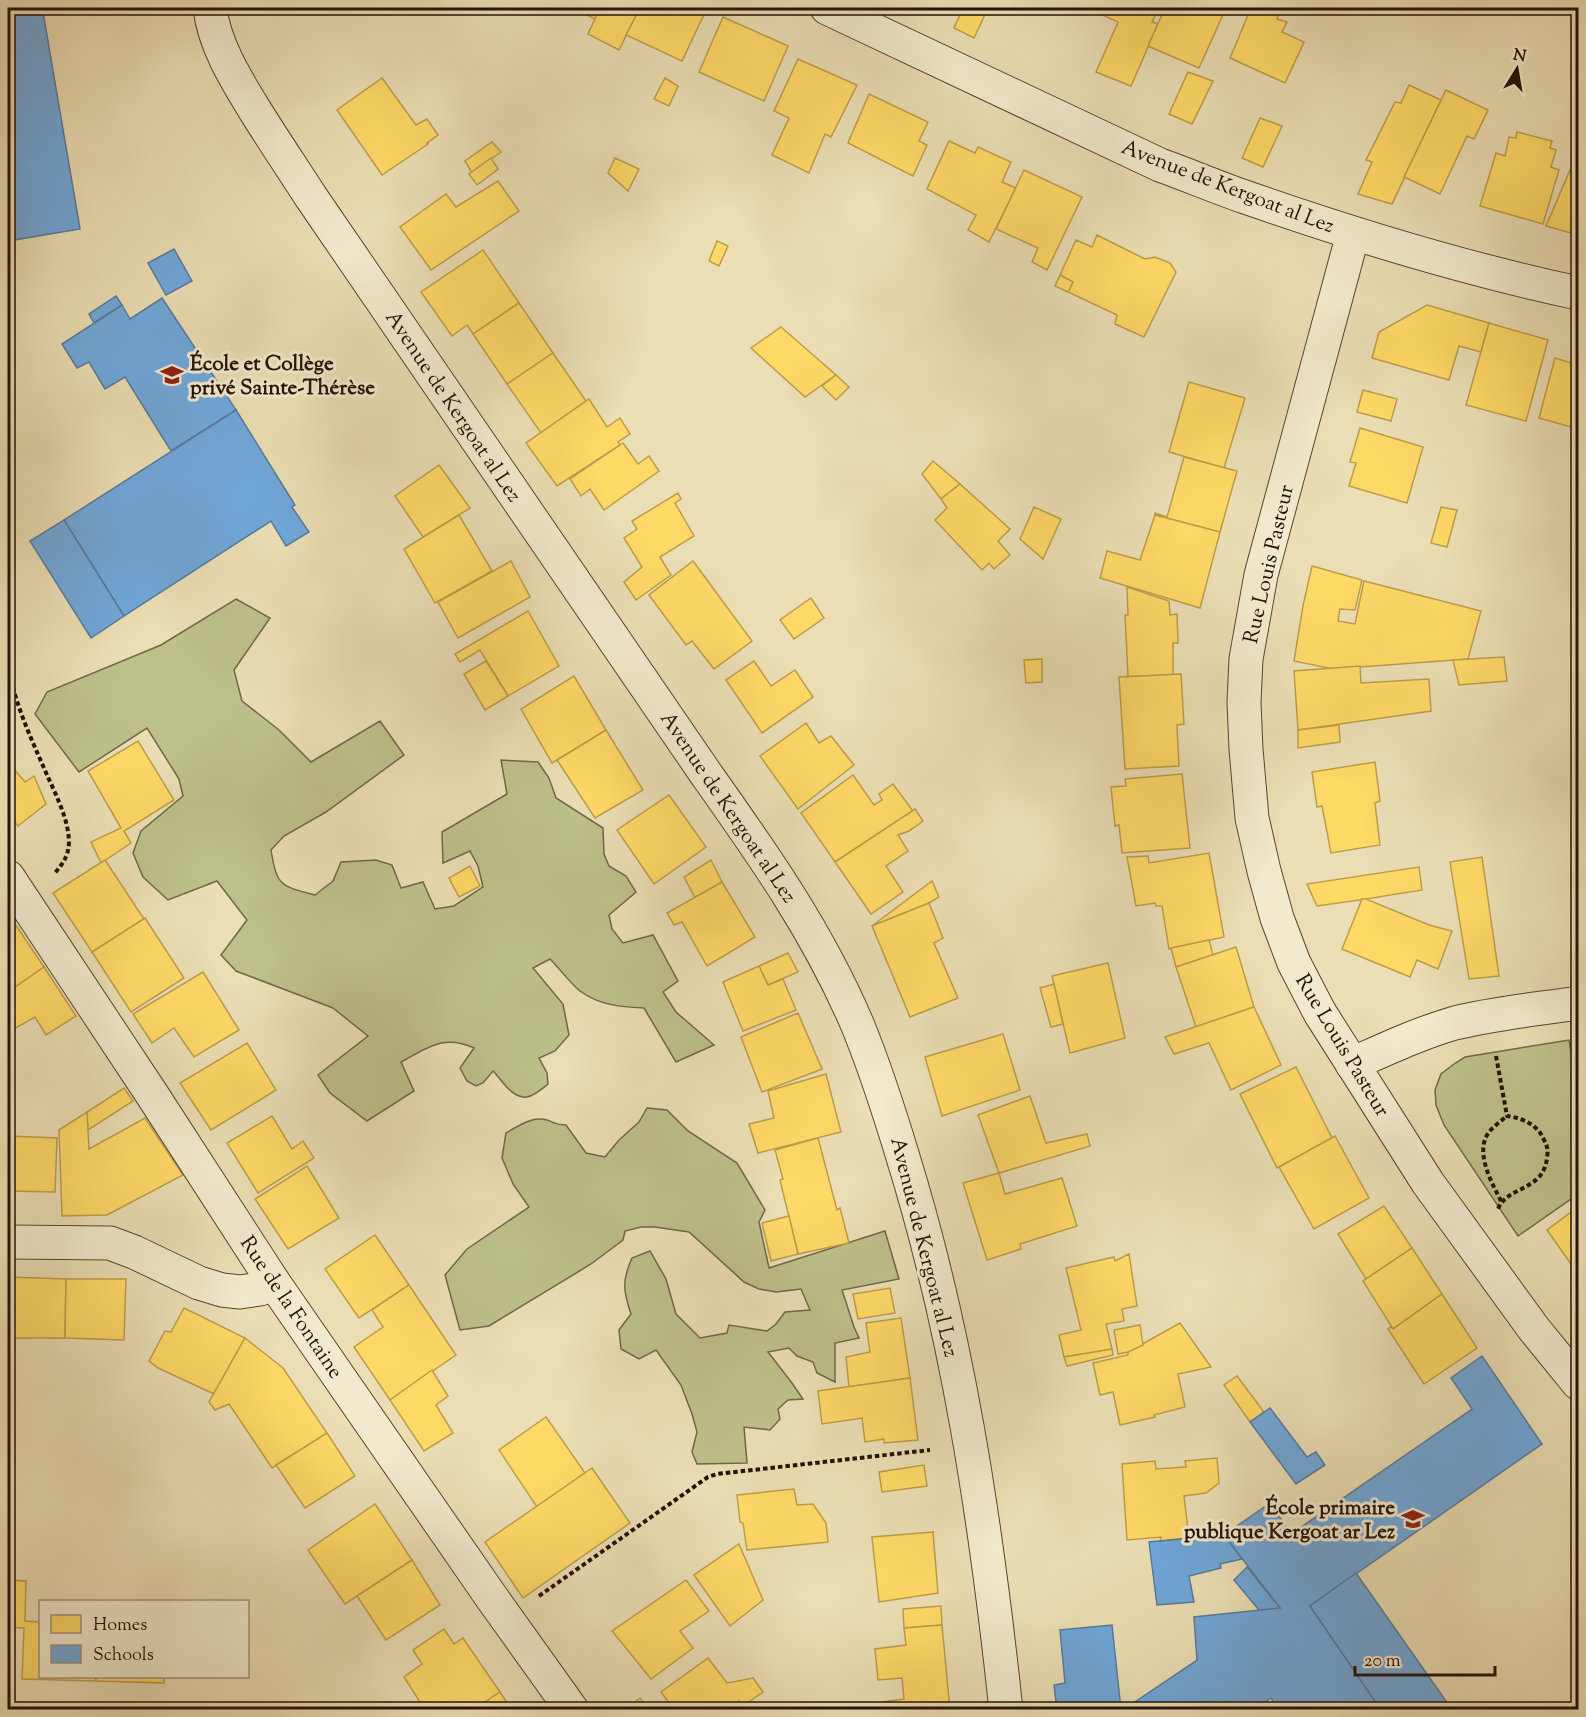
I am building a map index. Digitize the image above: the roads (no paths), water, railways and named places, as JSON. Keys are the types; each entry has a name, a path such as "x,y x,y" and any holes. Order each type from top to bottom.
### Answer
{"street":[{"name":"Avenue de Kergoat al Lez","path":"210,8 219,42 236,79 265,126 365,276 792,898 816,939 858,1027 909,1175 941,1294 970,1446 998,1631 1006,1710"},
{"name":"Avenue de Kergoat al Lez","path":"827,8 1160,165 1353,234 1510,278 1578,293"},
{"name":"Rue Louis Pasteur","path":"1353,234 1262,575 1246,659 1244,702 1252,818 1277,918 1294,963 1320,1013 1428,1183 1534,1329 1578,1383"},
{"name":"Rue de la Fontaine","path":"15,888 147,1086 274,1283 572,1710"},
{"path":"1352,1064 1428,1032 1456,1023 1578,1004"},
{"path":"8,1242 110,1243 222,1290 240,1292 260,1289 274,1283"}],"place":[{"name":"École et Collège privé Sainte-Thérèse","path":"172,375"},
{"name":"École primaire publique Kergoat ar Lez","path":"1413,1519"}]}
